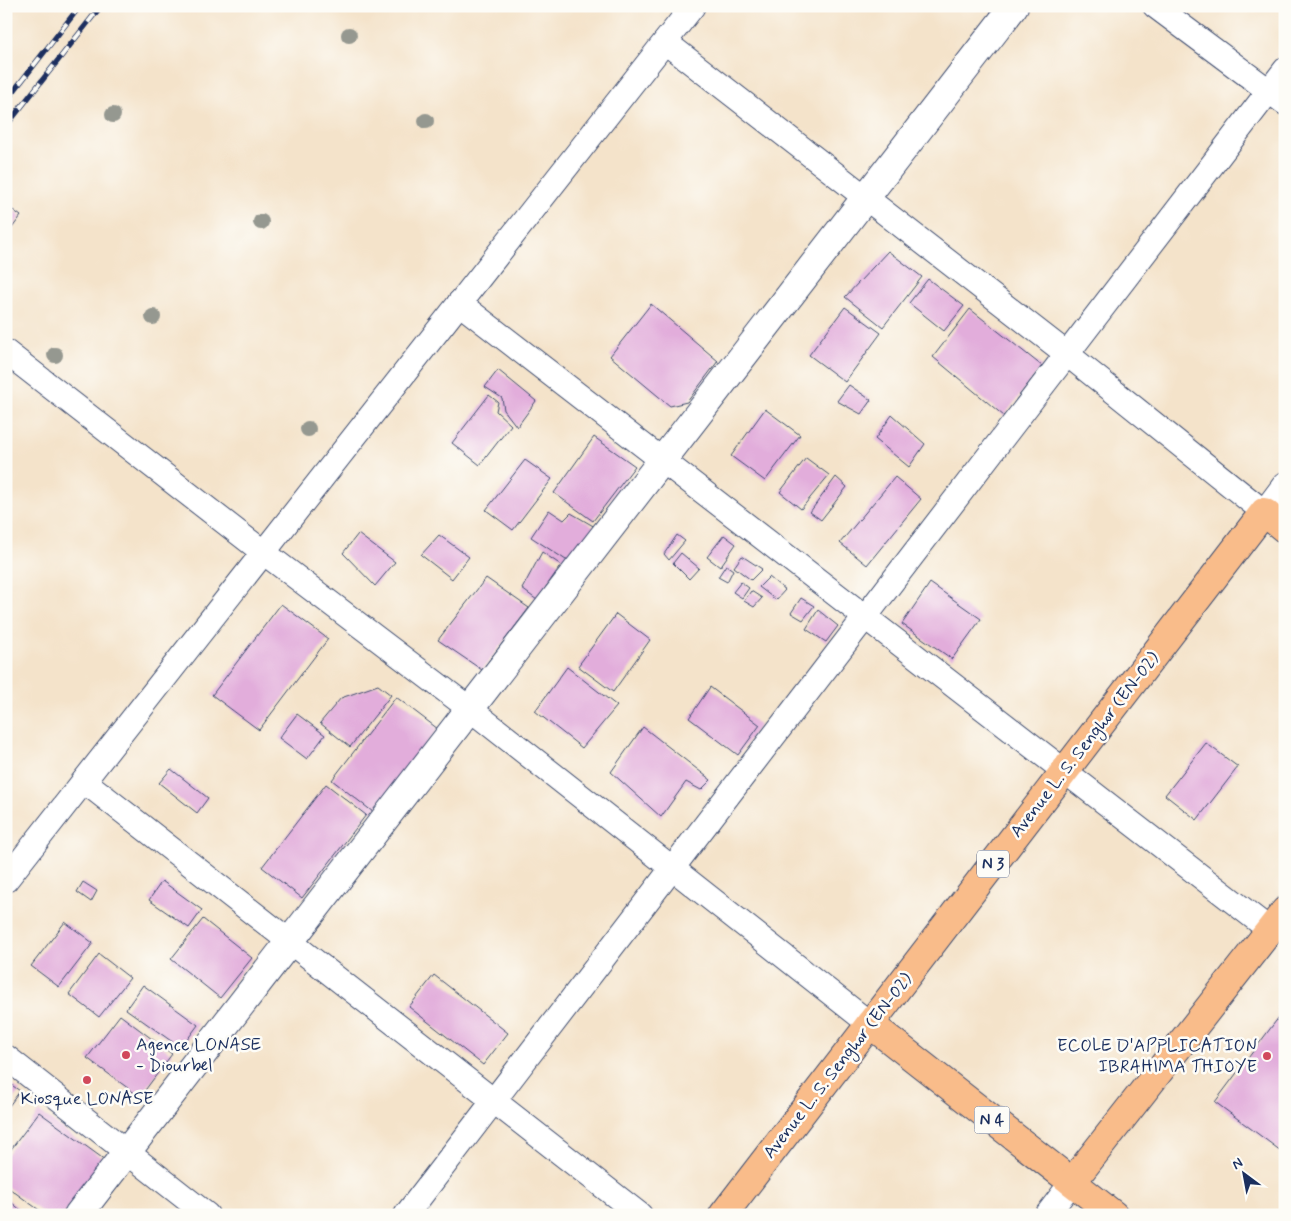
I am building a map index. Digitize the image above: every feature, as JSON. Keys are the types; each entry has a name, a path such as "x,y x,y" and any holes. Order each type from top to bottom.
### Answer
{"main road":[{"path":"1264,512 1285,529"},
{"name":"Avenue L. S. Senghor (EN-02)","path":"723,1215 1264,512"},
{"path":"1072,1182 1277,920"},
{"name":"N 4","path":"870,1024 1114,1215"}],"street":[{"path":"6,880 693,6"},
{"path":"78,1215 1014,6"},
{"path":"1155,6 1277,97"},
{"path":"665,42 1067,354 1264,512 1285,484"},
{"path":"406,1215 1067,354 1277,97 1285,70"},
{"path":"460,303 1064,771 1277,920"},
{"path":"6,352 263,552 470,709 870,1024"},
{"path":"84,781 640,1215"},
{"path":"6,1058 207,1215"},
{"path":"1047,1215 1072,1182"}],"building":[{"path":"6,205 21,216 6,236"},
{"path":"888,251 922,277 883,327 845,297"},
{"path":"928,279 964,306 944,331 909,303"},
{"path":"651,304 718,361 687,402 670,406 610,356"},
{"path":"845,307 881,333 845,382 809,355"},
{"path":"970,309 1042,366 1004,416 933,357"},
{"path":"498,370 536,401 517,427 504,410 502,398 485,387"},
{"path":"849,385 871,400 861,414 837,401"},
{"path":"489,395 498,402 496,411 511,425 480,465 452,443"},
{"path":"765,409 800,435 765,481 731,456"},
{"path":"892,415 925,444 909,467 875,439"},
{"path":"594,437 635,466 593,521 554,493"},
{"path":"806,458 829,475 801,509 780,492"},
{"path":"525,460 552,479 513,530 486,510"},
{"path":"836,477 847,487 821,520 810,512"},
{"path":"895,477 921,499 867,565 840,543"},
{"path":"549,510 564,520 571,513 595,527 569,562 531,537"},
{"path":"358,534 395,562 375,586 343,553"},
{"path":"439,535 469,557 452,579 421,555"},
{"path":"677,535 685,541 669,560 664,554"},
{"path":"724,535 736,544 720,567 707,557"},
{"path":"542,552 561,565 537,600 522,589"},
{"path":"681,553 699,568 689,579 673,563"},
{"path":"742,556 762,569 751,580 734,567"},
{"path":"726,565 733,570 727,582 718,577"},
{"path":"769,577 785,590 776,600 759,587"},
{"path":"486,578 529,608 482,670 438,640"},
{"path":"741,582 749,588 742,598 733,592"},
{"path":"930,583 981,619 952,659 902,624"},
{"path":"751,591 762,598 754,607 744,601"},
{"path":"801,598 814,606 803,620 791,613"},
{"path":"281,604 328,639 259,730 212,695"},
{"path":"818,610 838,626 826,642 806,629"},
{"path":"616,614 650,640 613,692 578,666"},
{"path":"567,667 617,706 582,748 535,711"},
{"path":"378,685 391,695 350,747 320,723 341,698"},
{"path":"710,687 760,725 738,755 689,718"},
{"path":"396,697 438,729 373,812 332,780"},
{"path":"297,714 325,735 307,759 279,738"},
{"path":"643,727 711,780 701,790 686,782 661,817 611,772"},
{"path":"1206,743 1238,767 1197,820 1165,795"},
{"path":"171,769 208,798 197,813 159,783"},
{"path":"326,784 366,815 302,898 262,867"},
{"path":"162,881 202,910 189,928 149,900"},
{"path":"83,882 97,891 91,902 77,892"},
{"path":"203,919 252,958 220,998 171,959"},
{"path":"65,922 93,943 59,987 31,966"},
{"path":"99,954 130,978 99,1017 69,994"},
{"path":"434,975 508,1033 483,1065 409,1007"},
{"path":"143,985 198,1025 181,1048 126,1009"},
{"name":"ECOLE D'APPLICATION IBRAHIMA THIOYE","path":"1285,1009 1285,1154 1215,1102"},
{"path":"120,1015 172,1054 140,1097 87,1058"},
{"path":"6,1081 20,1091 6,1110"},
{"path":"39,1112 105,1160 64,1215 46,1215 6,1186 6,1156"},
{"path":"6,1198 27,1215 6,1215"}],"railway":[{"path":"6,101 80,6"},
{"path":"6,126 101,6"}],"place":[{"name":"Agence LONASE - Diourbel","path":"126,1055"},
{"name":"ECOLE D'APPLICATION IBRAHIMA THIOYE","path":"1267,1056"},
{"name":"Kiosque LONASE","path":"87,1080"}]}
